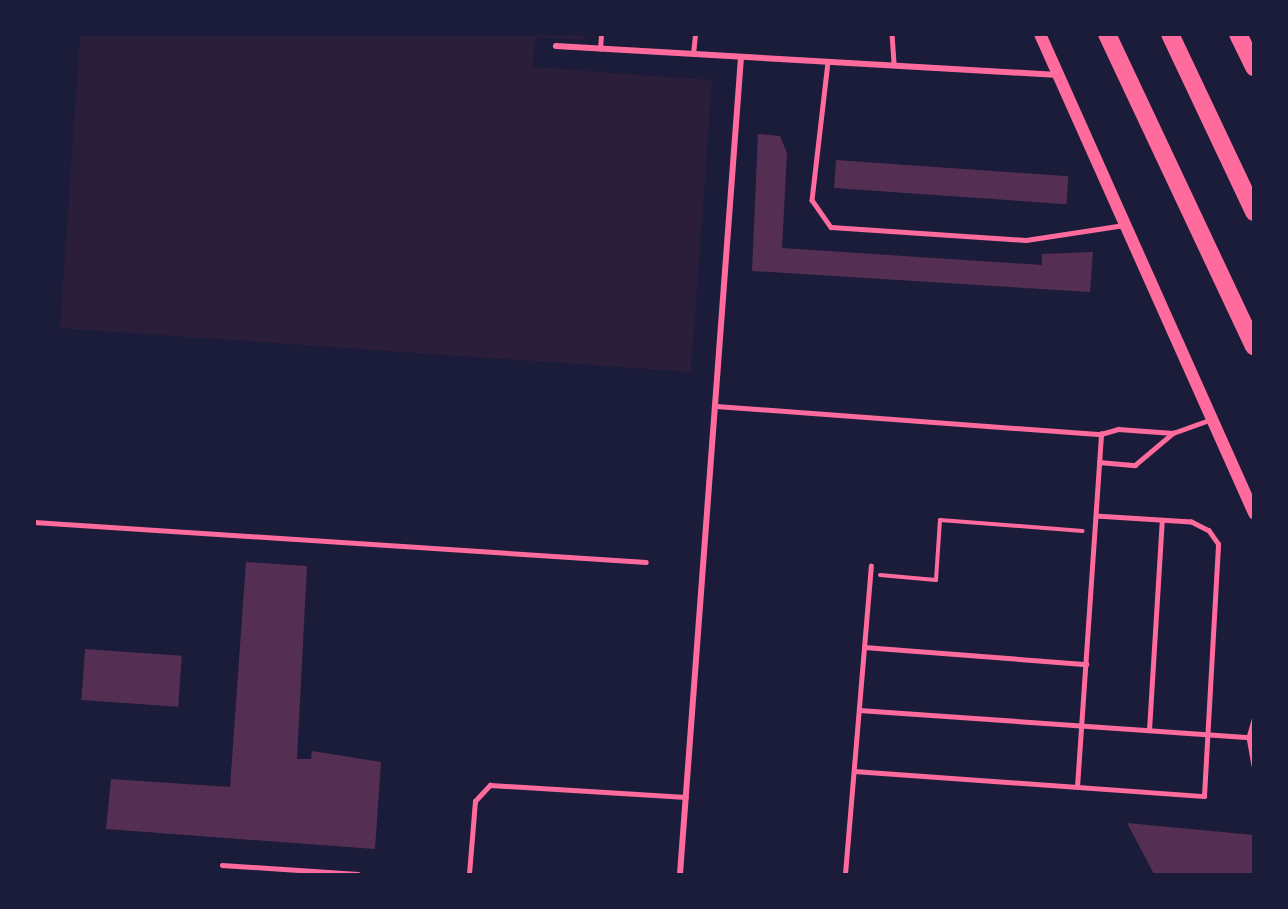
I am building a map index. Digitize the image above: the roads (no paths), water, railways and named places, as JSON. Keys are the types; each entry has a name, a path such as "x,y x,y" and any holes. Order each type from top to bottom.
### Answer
{"highway":[{"path":"1107,34 1254,346"},
{"path":"1170,34 1254,212"},
{"path":"1238,34 1254,67"}],"main road":[{"path":"1040,34 1254,513"}],"street":[{"path":"556,46 1058,75"},
{"path":"680,874 741,57"}],"lane":[{"path":"600,49 601,34"},
{"path":"693,54 695,34"},
{"path":"892,34 894,65"},
{"path":"828,62 812,200 831,227 1026,240 1126,225"},
{"path":"716,406 1101,434 1118,429 1173,433"},
{"path":"1099,462 1135,465 1173,433 1212,419"},
{"path":"1077,787 1101,434"},
{"path":"854,771 1204,796 1218,544 1209,531 1191,522 1096,516"},
{"path":"1149,730 1162,520"},
{"path":"34,522 646,562"},
{"path":"845,874 871,566"},
{"path":"864,647 1086,664"},
{"path":"859,710 1249,737"},
{"path":"1254,720 1249,737 1254,766"},
{"path":"469,874 474,801 490,786 686,796"},
{"path":"222,865 358,874"}]}
